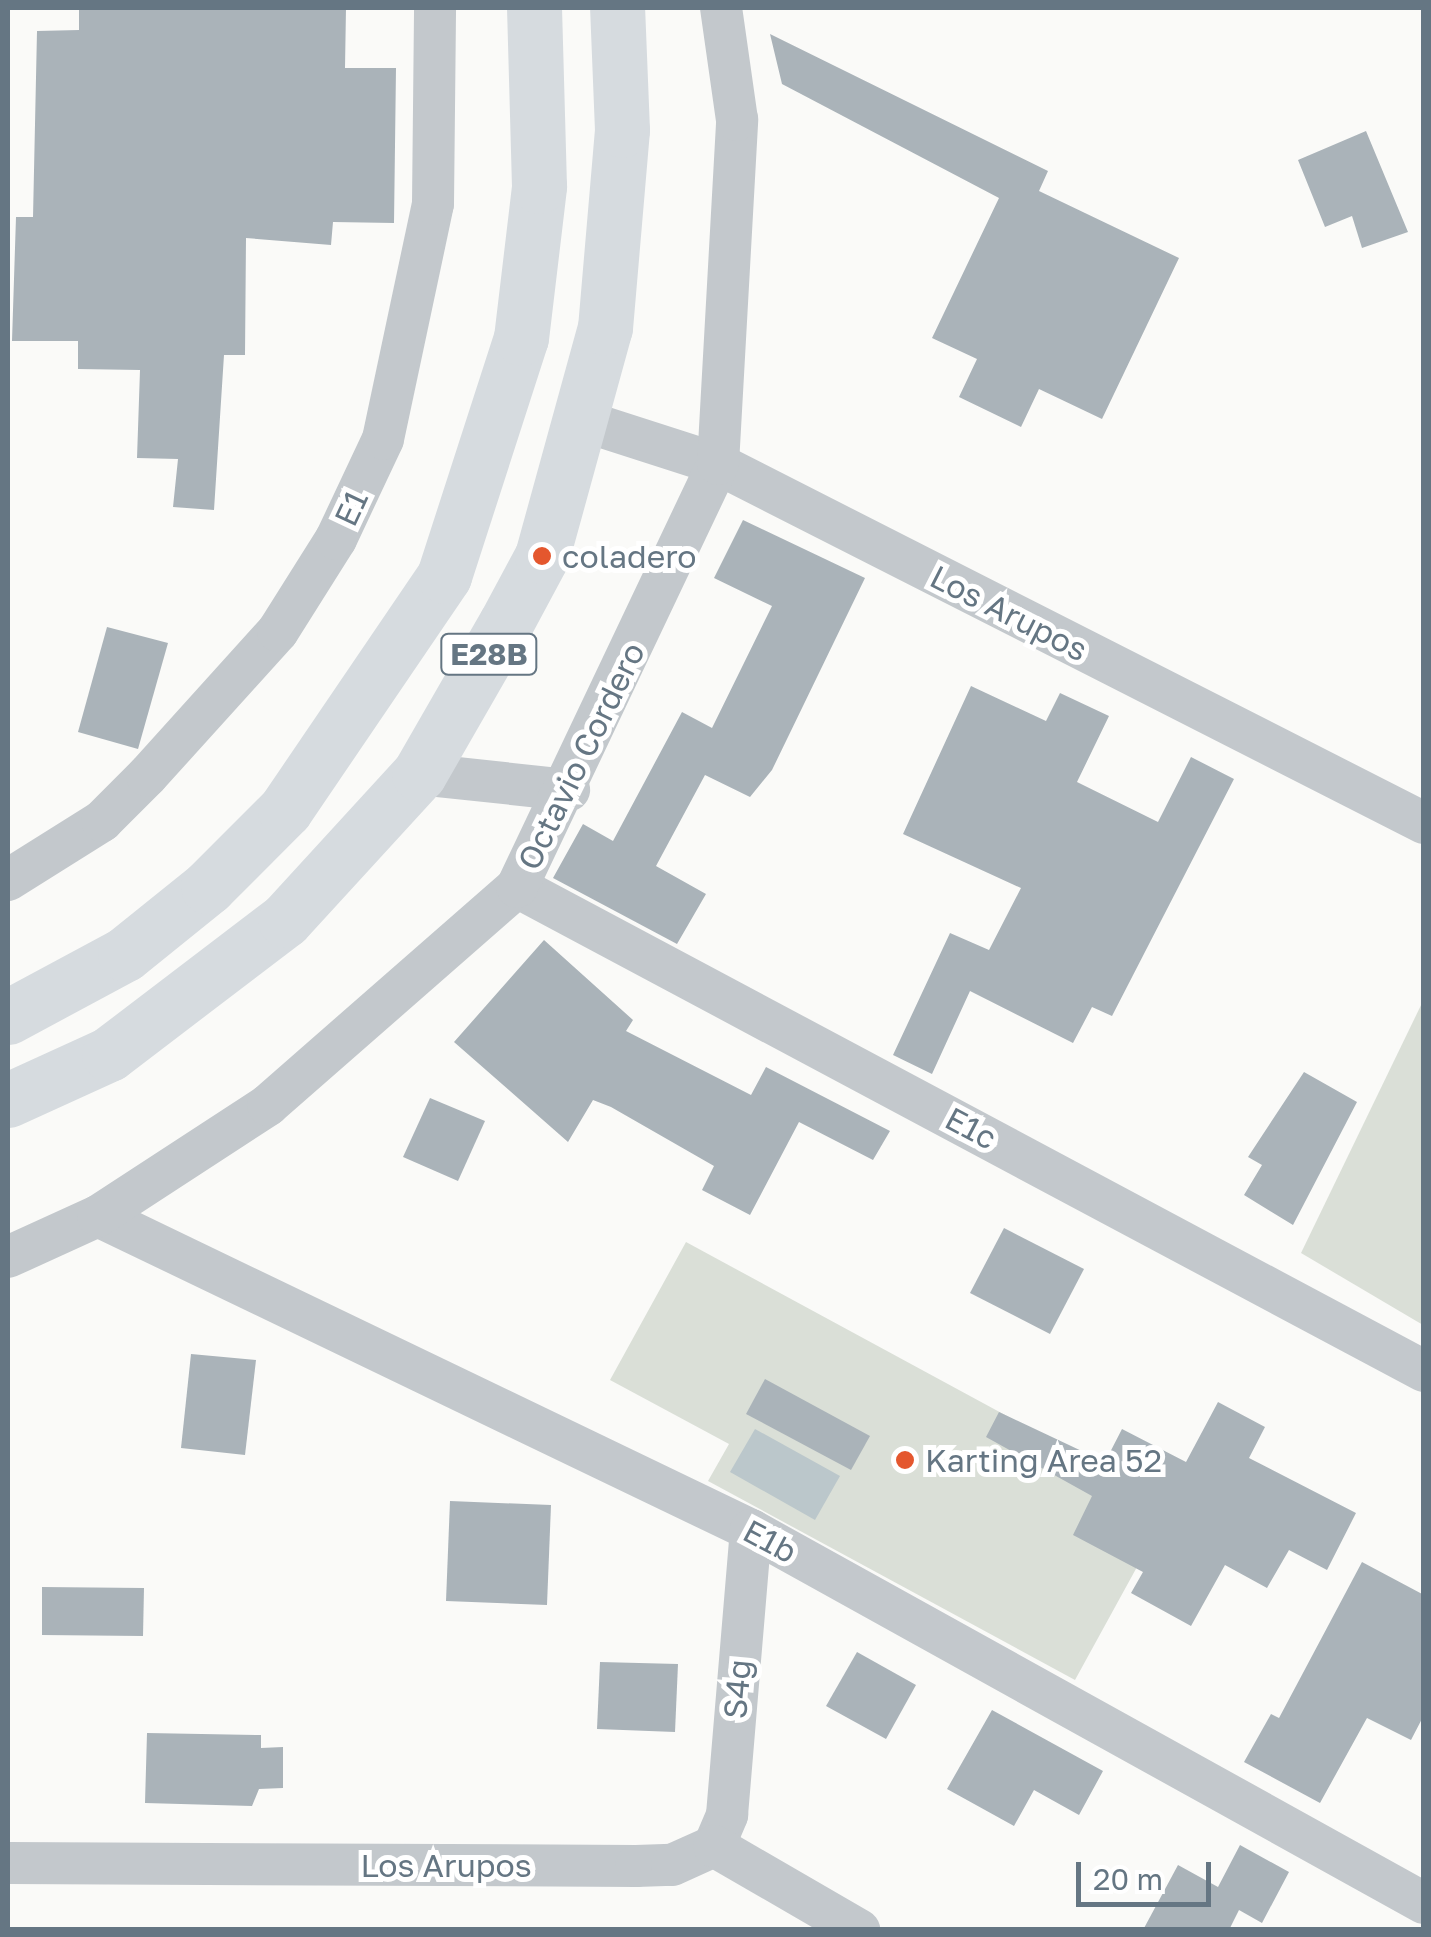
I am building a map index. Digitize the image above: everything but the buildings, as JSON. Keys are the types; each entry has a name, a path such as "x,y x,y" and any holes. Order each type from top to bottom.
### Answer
{"highway":[{"name":"E28B","path":"8,1017 125,954 208,887 284,810 444,576 521,338 540,186 534,8"},
{"name":"E28B","path":"8,1100 109,1054 175,1009 285,920 419,774 542,556 587,422 606,328 622,130 617,8"}],"street":[{"name":"E1","path":"8,880 102,821 147,776 278,631 336,539 383,439 433,204 435,8"},
{"name":"Octavio Cordero","path":"8,1258 98,1216 268,1105 518,887 570,790 718,464 737,120 721,8"},
{"name":"Los Arupos","path":"587,422 718,464 1424,823"},
{"path":"419,774 570,790"},
{"name":"E1c","path":"518,887 1424,1370"},
{"name":"E1b","path":"98,1216 750,1530 1424,1903"},
{"name":"S4g","path":"714,1846 727,1814 750,1530"},
{"name":"Los Arupos","path":"8,1863 636,1866 672,1865 714,1846"},
{"path":"714,1846 858,1930"}],"shaded area":[{"path":"1423,1001 1424,1325 1301,1253"},
{"name":"Karting Area 52","path":"686,1242 1171,1505 1075,1680 708,1481 729,1444 610,1380"},
{"path":"755,1429 840,1476 815,1520 730,1472"}],"place":[{"name":"coladero","path":"542,556"},
{"name":"Karting Area 52","path":"905,1460"}]}
